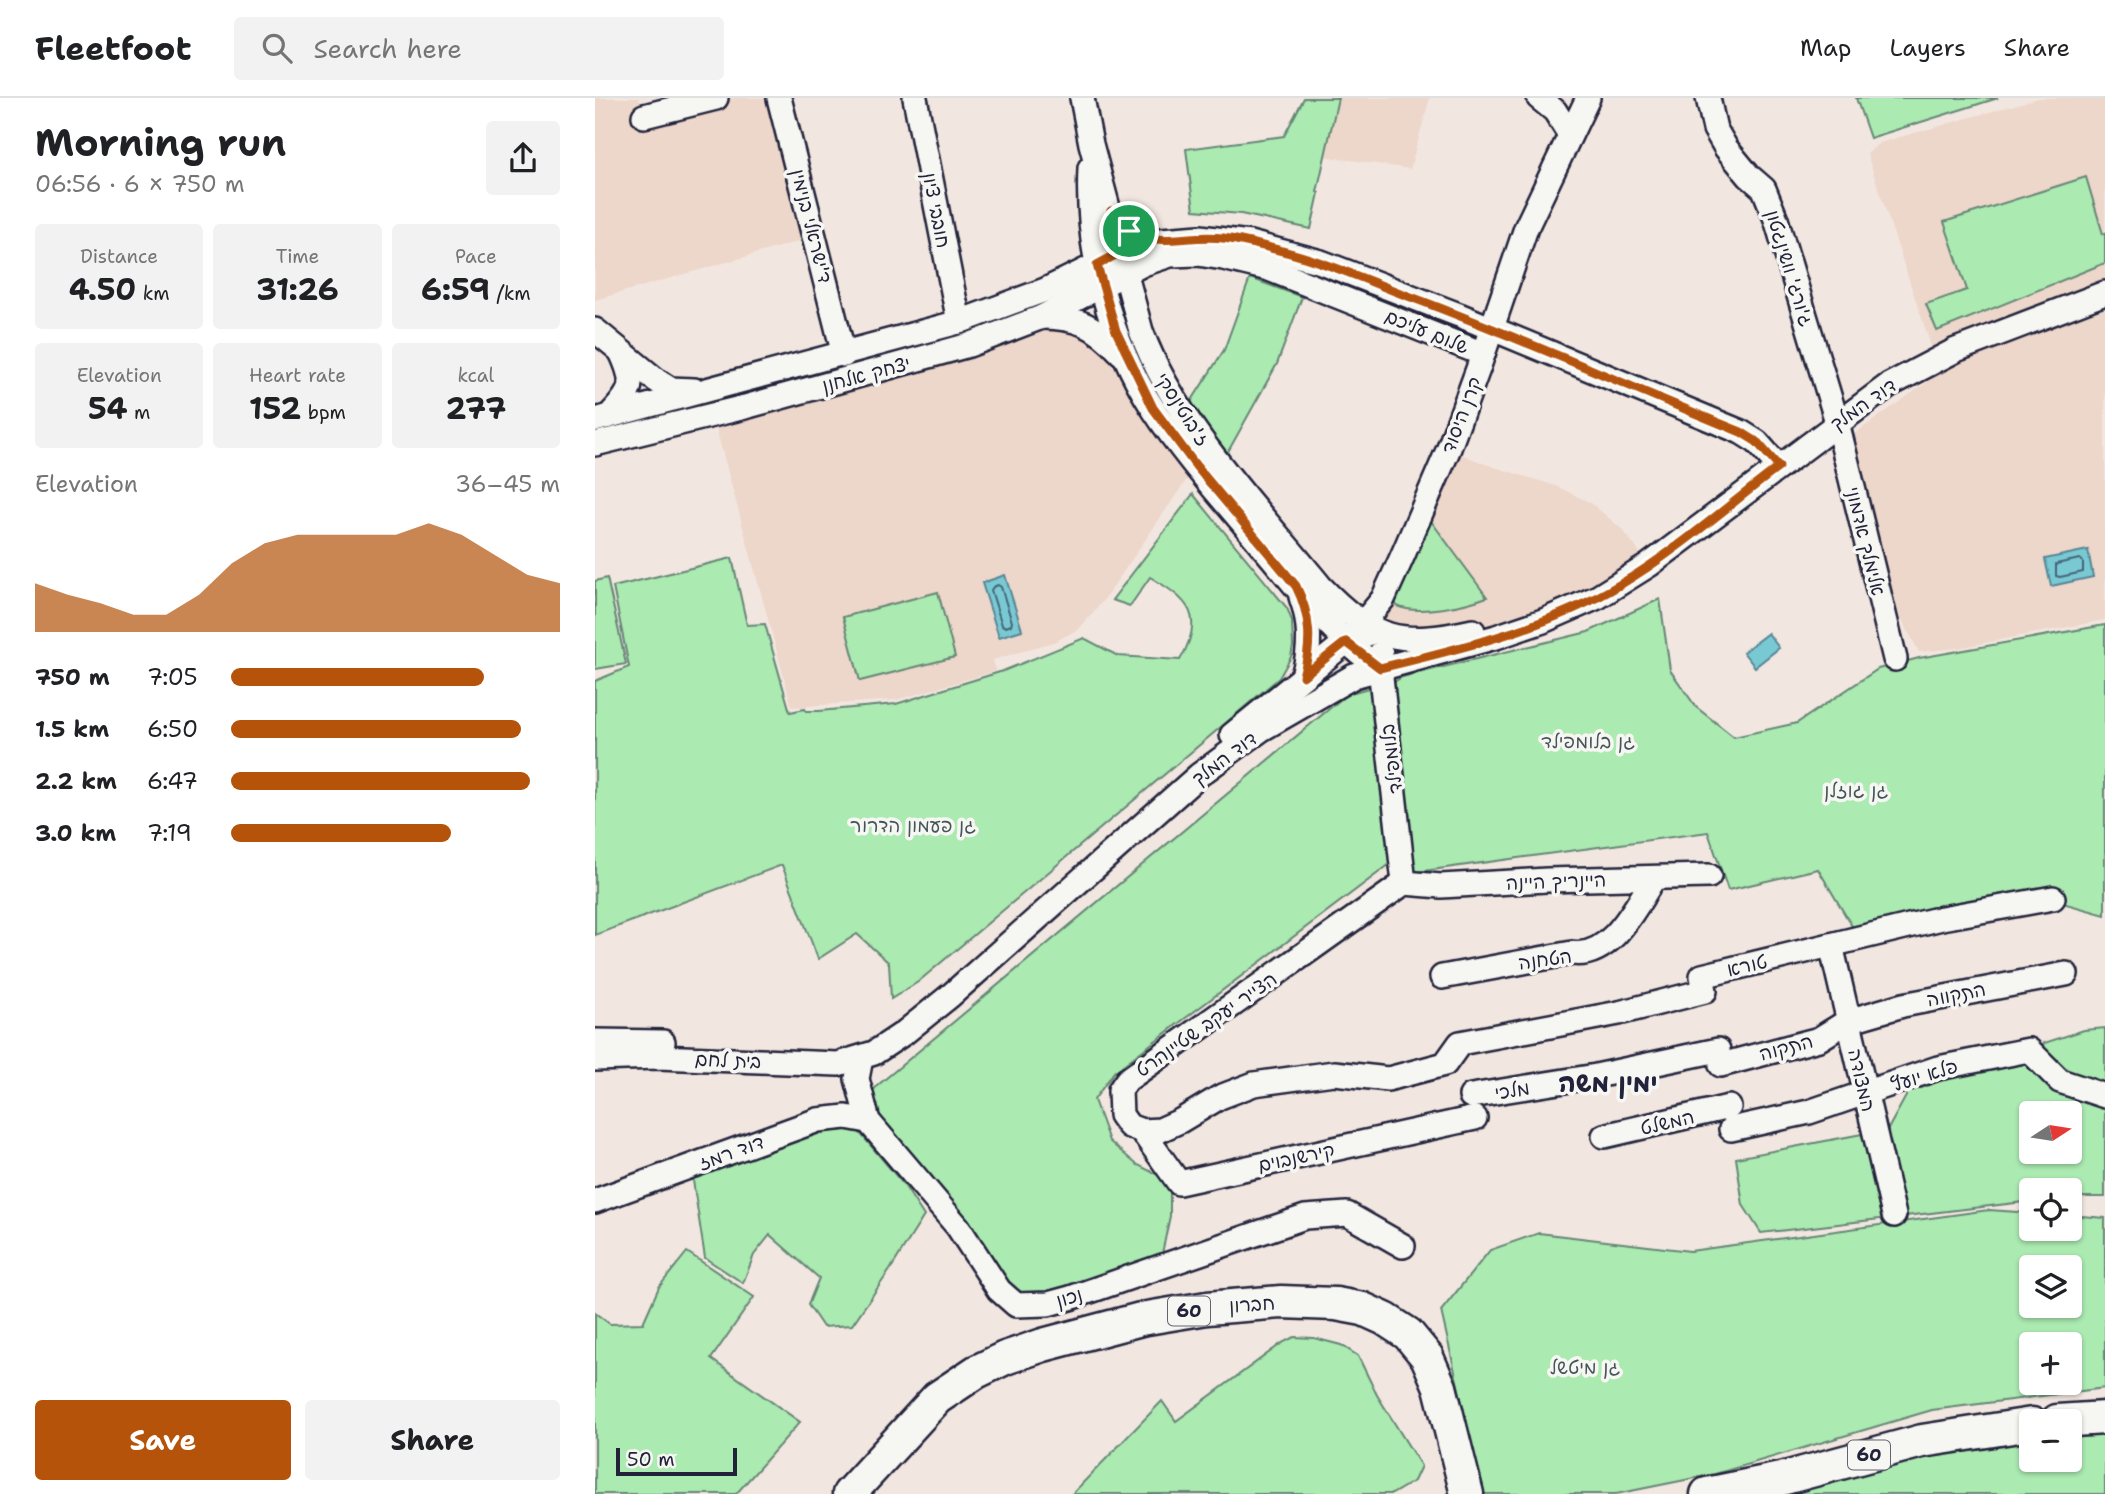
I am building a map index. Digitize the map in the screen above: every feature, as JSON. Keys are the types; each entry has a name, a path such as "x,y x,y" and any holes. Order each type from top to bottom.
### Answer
{"highway":[{"name":"חברון","path":"849,1494 937,1398 1005,1358 1141,1319 1207,1308 1281,1302 1336,1304 1363,1310 1385,1318 1408,1334 1427,1357 1440,1387 1467,1494"},
{"path":"2082,1419 2105,1418"},
{"name":"60","path":"1707,1494 1781,1479 1922,1441 2019,1425"}],"street":[{"path":"644,116 716,98"},
{"name":"ד'ישראלי בנימין","path":"779,98 844,355"},
{"name":"חובבי ציון","path":"915,98 959,322"},
{"name":"ז'בוטינסקי","path":"1082,98 1122,263 1150,356 1182,415 1321,587 1342,608 1376,631"},
{"path":"1539,98 1555,111 1570,135"},
{"path":"1496,331 1526,228 1588,98"},
{"path":"1496,331 1539,226 1601,98"},
{"name":"ג'ורג' וושינגטון","path":"1696,98 1738,164 1764,189 1776,219 1837,422"},
{"name":"ג'ורג' וושינגטון","path":"1708,98 1716,129"},
{"name":"ז'בוטינסקי","path":"1091,144 1089,184 1100,276 1111,319 1153,408 1170,433 1296,586 1346,642 1380,668"},
{"path":"1111,211 1129,231 1161,240"},
{"name":"שלום עליכם","path":"1223,238 1321,262 1496,331 1483,354 1296,278 1249,263 1198,254 1170,255 1122,263 1161,240 1223,238"},
{"name":"יצחק אלחנן","path":"595,444 923,359 1006,332 1042,317 1122,263"},
{"name":"יצחק אלחנן","path":"602,418 844,355 959,322 1045,290 1100,276"},
{"name":"דוד המלך","path":"859,1051 891,1042 941,1004 1220,758 1262,729 1344,681 1380,668 1496,637 1543,621 1598,597 1649,565 1889,385 1935,359 2105,293"},
{"path":"1042,317 1062,317 1079,321 1095,329 1128,359"},
{"path":"595,330 656,380 670,388 707,391"},
{"path":"1496,331 1741,432 1757,442 1779,467"},
{"path":"602,418 623,401 631,385 631,372 621,352"},
{"name":"קרן היסוד","path":"1376,631 1383,599 1449,448 1483,354"},
{"name":"אלימלך אדמוני","path":"1837,422 1895,659"},
{"name":"דוד המלך","path":"859,1051 945,983 1251,718 1346,642 1376,631 1400,639 1432,637 1490,627 1594,590 1649,565"},
{"path":"1296,586 1309,627 1309,649 1303,676"},
{"name":"בלומפילד","path":"1376,631 1383,647 1380,668 1404,883"},
{"name":"היינריך היינה","path":"1404,883 1441,886 1709,876"},
{"name":"הטחנה","path":"1442,976 1572,953 1591,953 1619,932 1654,878"},
{"name":"הצייר יעקב שטיינהרט","path":"1142,1131 1129,1126 1121,1115 1120,1090 1127,1080 1404,883"},
{"name":"טורא","path":"1142,1131 1160,1129 1180,1121 1220,1097 1254,1084 1333,1073 1388,1079 1445,1064 1460,1043 1619,1013 1705,991 1702,976 1943,918 2053,898"},
{"name":"המצודה","path":"1831,945 1894,1215"},
{"name":"התקווה","path":"1848,1021 1903,1004 2066,974"},
{"name":"התקוה","path":"1720,1057 1819,1039 1848,1021"},
{"name":"בית לחם","path":"595,1041 714,1043 859,1051"},
{"name":"פלא יועץ","path":"1730,1118 1809,1112 1938,1068 2029,1050 2060,1081 2105,1096"},
{"name":"בית לחם","path":"595,1059 658,1057 829,1064 842,1063 859,1051"},
{"name":"נכון","path":"859,1051 857,1079 868,1121 943,1207 971,1244 999,1290 1016,1305 1048,1304 1070,1298 1305,1217 1346,1214 1403,1246"},
{"name":"מלכי","path":"1473,1107 1597,1076 1720,1057"},
{"name":"קירשנבוים","path":"1142,1131 1179,1183 1473,1107"},
{"name":"דוד רמז","path":"595,1201 818,1120 846,1116 868,1121"},
{"name":"המשלט","path":"1604,1136 1730,1118"}],"shaded area":[{"path":"595,98 639,98 644,122 734,98 775,98 810,238 595,300"},
{"path":"1336,98 1430,98 1410,169 1323,156"},
{"path":"2039,98 2105,98 2105,620 1958,648 1919,652 1893,603 1850,437 1940,373 1867,154 1879,143"},
{"path":"1042,317 1095,329 1196,466 1106,597 1079,629 1056,641 993,660 996,671 896,700 792,707 714,421 917,372 923,359"},
{"path":"1456,452 1556,486 1591,503 1623,530 1649,565 1562,602 1490,627 1465,633 1376,631 1391,603"}],"green space":[{"path":"1304,98 1338,98 1311,229 1241,214 1194,210 1186,149 1284,136"},
{"path":"1856,98 1998,98 1870,138"},
{"path":"2086,177 2103,234 2105,233 2105,263 1937,331 1926,304 1967,290 1944,222"},
{"path":"1250,278 1302,297 1277,364 1225,457 1187,408 1224,350"},
{"name":"גן פעמון הדרור","path":"1193,494 1287,608 1292,621 1291,657 1279,678 918,982 891,999 889,963 857,934 818,959 782,865 595,935 595,681 629,667 613,587 732,558 747,625 765,624 790,712 896,704 1003,671 1084,638 1118,656 1180,660 1192,632 1192,620 1189,611 1175,593 1150,577 1130,606 1112,600"},
{"path":"1431,521 1487,597 1429,610 1397,606 1395,602"},
{"path":"607,578 626,664 595,669 595,581"},
{"path":"938,592 955,657 860,681 843,617"},
{"path":"1660,599 1670,670 1696,707 1734,737 1797,723 1878,669 1919,658 2105,625 2105,915 2038,896 1859,938 1818,869 1728,890 1708,832 1409,873 1388,686 1402,677 1588,632"},
{"path":"1372,687 1390,864 1114,1072 1094,1100 1109,1141 1136,1164 1170,1181 1170,1216 1160,1263 1083,1290 1019,1298 864,1101 878,1085 1347,694"},
{"path":"2105,1028 2105,1197 2082,1197 2082,1178 2019,1178 2019,1203 1761,1233 1743,1205 1736,1158 1888,1129 1911,1087 2084,1030"},
{"path":"855,1127 904,1185 924,1216 852,1325 823,1327 808,1305 819,1278 770,1235 754,1255 743,1283 705,1258 692,1174 820,1129"},
{"name":"גן מיטשל","path":"1989,1210 2019,1212 2019,1241 2082,1241 2082,1216 2105,1218 2105,1388 2082,1391 2082,1332 2019,1332 2019,1395 2050,1395 1932,1410 1715,1474 1616,1494 1483,1494 1441,1311 1490,1250 1539,1233 1690,1251"},
{"path":"687,1252 754,1297 711,1359 800,1422 736,1494 595,1494 595,1313 610,1324 643,1323 659,1287"},
{"path":"1294,1337 1314,1338 1341,1345 1358,1356 1377,1395 1421,1466 1414,1481 1392,1494 1072,1494 1162,1401 1176,1421"},
{"path":"2105,1429 2105,1494 1758,1494 1891,1460 2019,1438 2019,1472 2082,1472 2082,1431"}],"water":[{"path":"2088,550 2093,577 2051,586 2045,559"},
{"path":"1005,575 1022,630 999,637 982,583"},
{"path":"1768,633 1779,648 1755,667 1743,652"}],"district":[{"name":"ימין משה","path":"1608,1083"}],"route":[{"path":"1111,211 1129,231 1161,240 1181,237 1223,238 1321,262 1459,315 1741,432 1757,442 1779,467 1649,565 1598,597 1569,610 1496,637 1380,668 1346,642 1303,676 1309,649 1309,627 1296,586 1170,433 1139,383 1116,331 1097,265 1119,253 1111,211"}],"park label":[{"name":"גן בלומפילד","path":"1588,741"},
{"name":"גן גוזלן","path":"1856,790"}]}
